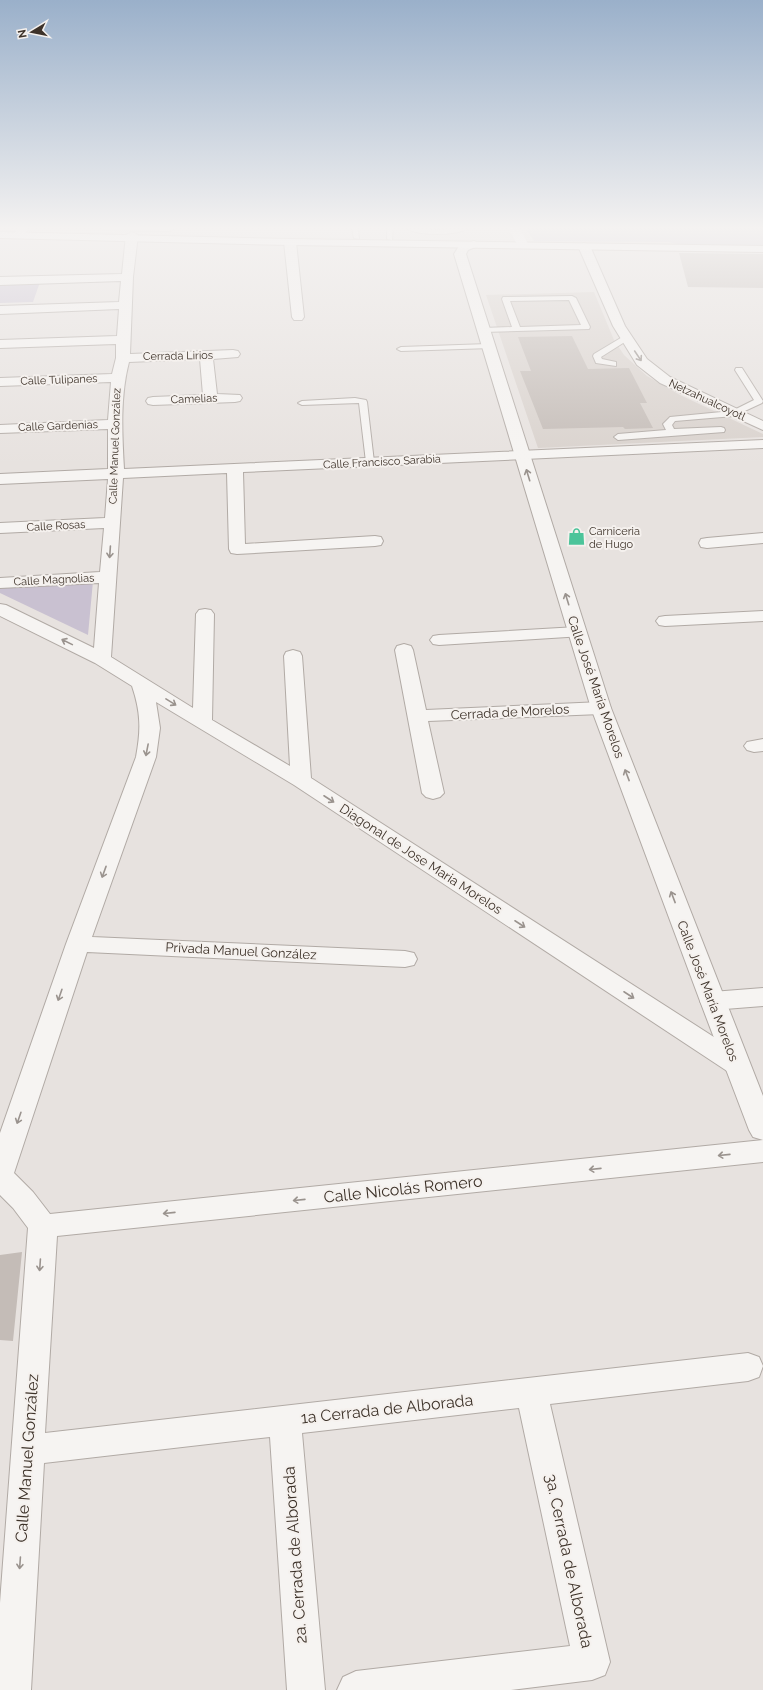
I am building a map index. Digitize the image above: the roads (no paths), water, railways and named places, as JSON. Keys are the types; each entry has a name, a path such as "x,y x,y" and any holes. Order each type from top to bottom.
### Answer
{"street":[{"path":"0,310 66,307"},
{"name":"Calle Manuel González","path":"102,659 116,474 115,424 118,378 124,358 123,340 126,307"},
{"path":"297,307 298,317"},
{"name":"Calle José María Morelos","path":"476,307 601,708 736,1064 763,1130"},
{"name":"Netzahualcoyotl","path":"611,307 620,326 642,362 664,380 763,426"},
{"path":"0,344 123,340"},
{"name":"Cerrada Lirios","path":"124,358 233,354"},
{"path":"206,355 210,398"},
{"name":"Calle Tulipanes","path":"0,382 118,378"},
{"name":"Camelias","path":"153,401 235,398"},
{"name":"Calle Gardenias","path":"0,429 115,424"},
{"name":"Calle Francisco Sarabia","path":"0,479 763,444"},
{"path":"235,469 237,549 375,541"},
{"name":"Calle Rosas","path":"0,528 112,523"},
{"path":"706,543 763,538"},
{"name":"Calle Magnolias","path":"0,583 108,577"},
{"name":"Diagonal de Jose Maria Morelos","path":"0,609 102,659 202,722 301,781 736,1064"},
{"path":"202,722 204,614"},
{"path":"665,621 763,616"},
{"path":"439,640 577,632"},
{"path":"404,650 433,793"},
{"path":"293,656 301,781"},
{"path":"0,1173 78,944 146,757 151,730 150,711 142,684"},
{"name":"Cerrada de Morelos","path":"418,716 601,708"},
{"name":"Privada Manuel González","path":"78,944 405,959"},
{"path":"712,1001 763,997"},
{"name":"Calle Nicolás Romero","path":"43,1226 763,1151"},
{"path":"0,1177 23,1200 43,1226"},
{"name":"Calle Manuel González","path":"12,1690 43,1226"},
{"name":"1a Cerrada de Alborada","path":"27,1450 748,1368"},
{"name":"3a. Cerrada de Alborada","path":"356,1690 592,1662 532,1392"},
{"name":"2a. Cerrada de Alborada","path":"285,1420 306,1690"}],"lane":[{"path":"509,307 517,329"},
{"path":"401,349 486,338 517,329 586,327 576,307"},
{"path":"613,364 599,361 597,356 627,338"},
{"path":"671,432 667,424 673,419 734,413 759,400 739,370"},
{"path":"302,403 354,400 363,402 370,462"},
{"path":"618,437 671,432 721,430"}],"place":[{"name":"Carniceria de Hugo","path":"576,537"}]}
